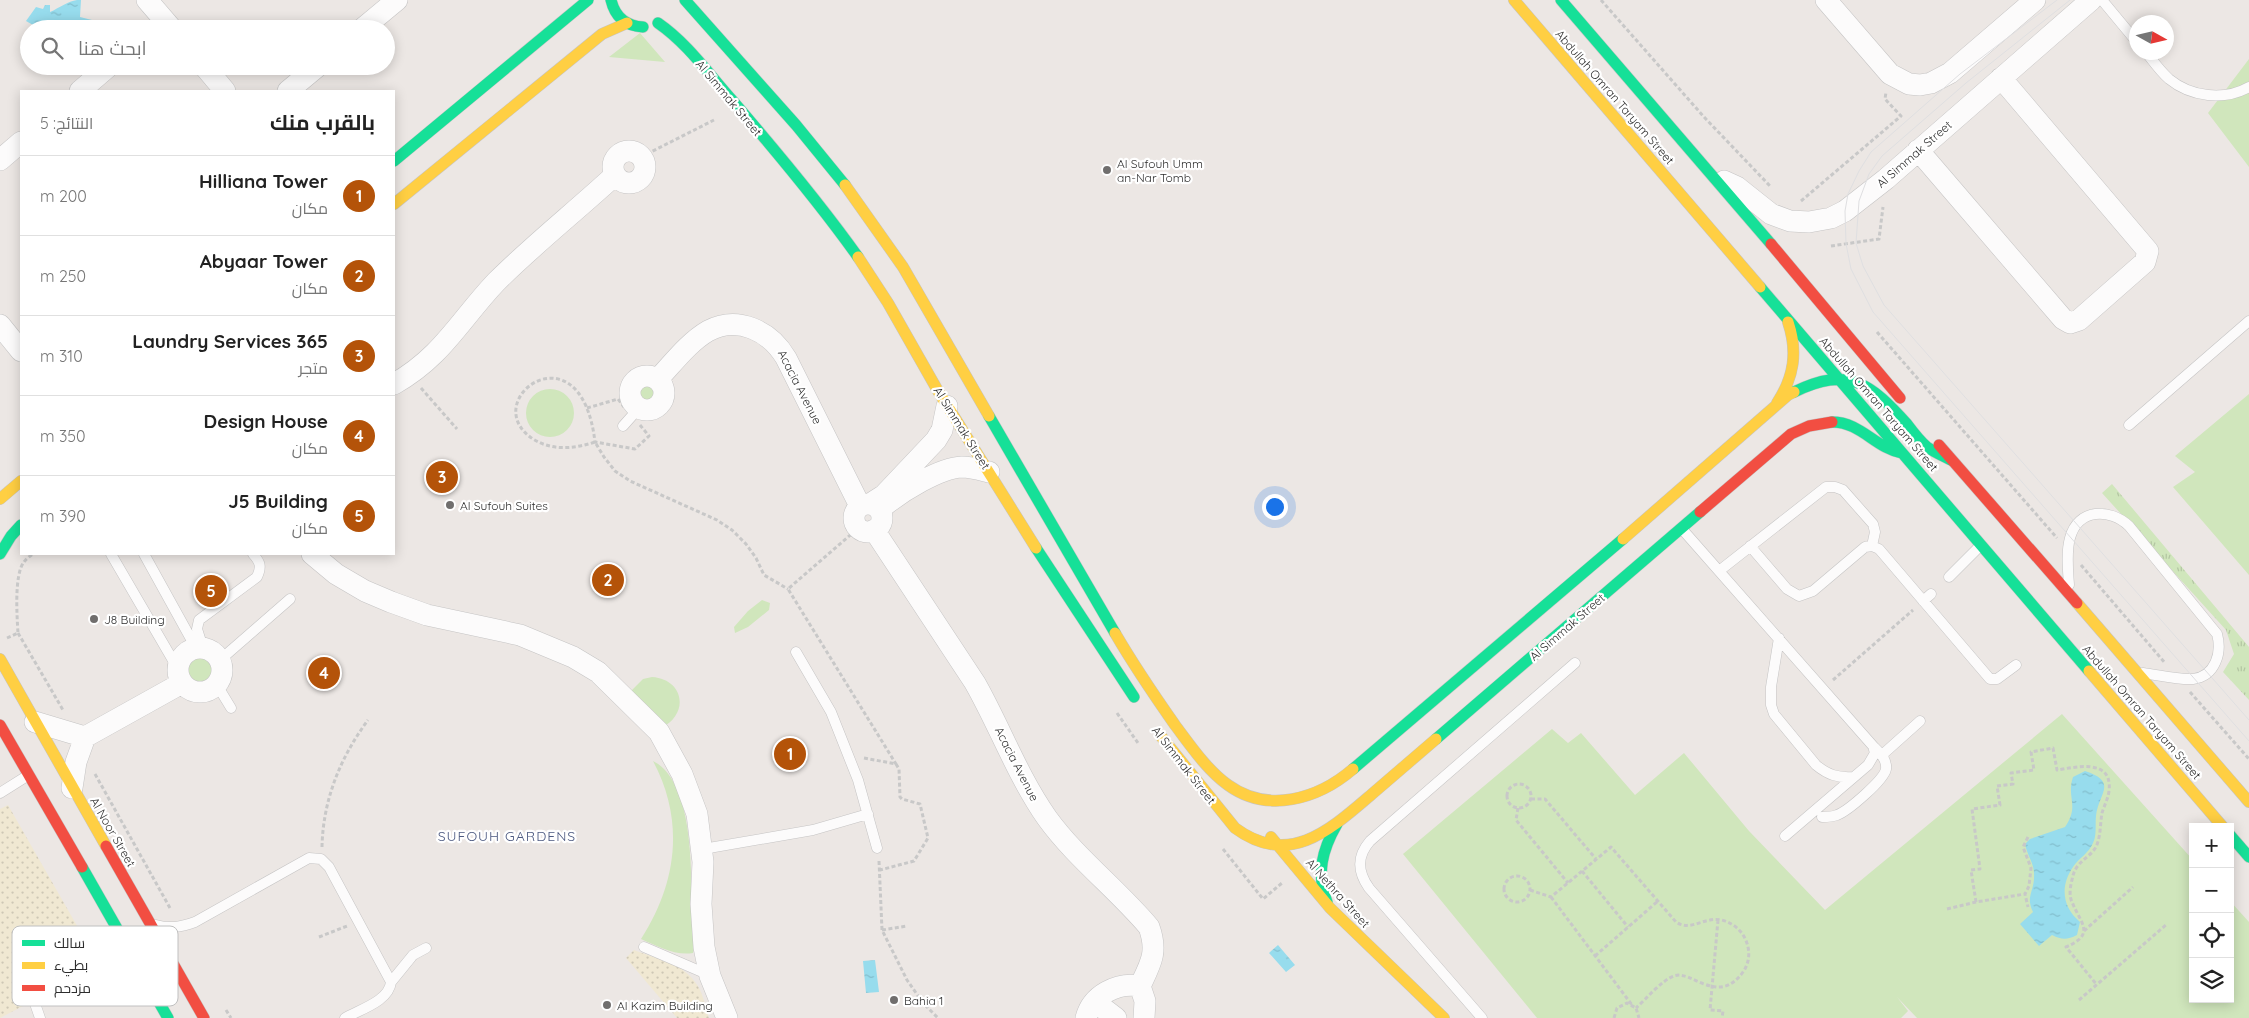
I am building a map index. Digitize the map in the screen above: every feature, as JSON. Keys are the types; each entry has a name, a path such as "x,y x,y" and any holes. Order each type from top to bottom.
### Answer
{"street":[{"path":"147,0 159,20"},
{"path":"373,20 397,0"},
{"path":"395,160 588,0"},
{"path":"611,0 618,16 626,24"},
{"name":"Al Simmak Street","path":"685,0 802,132 852,194 903,267 1122,645 1186,740 1220,779 1238,791 1258,799 1282,802 1297,800 1315,795 1331,787 1700,473 1788,395 1821,381 1839,380"},
{"name":"Abdullah Omran Taryam Street","path":"1514,0 2220,823"},
{"name":"Abdullah Omran Taryam Street","path":"1560,0 1815,295 1951,460 2138,672 2249,802"},
{"path":"1826,0 1890,74 1909,84 1931,83 1942,79 2035,0"},
{"name":"Al Simmak Street","path":"1714,179 1727,181 1771,214 1790,221 1809,222 1831,218 1845,211 1886,178 2091,0"},
{"name":"Al Simmak Street","path":"395,203 433,160 602,34 626,24 648,27 662,20 842,234 888,302 947,406 1090,633 1142,710"},
{"path":"81,90 99,75"},
{"path":"212,75 224,90"},
{"path":"289,90 307,75"},
{"path":"1918,150 2063,320 2070,323 2079,320 2145,262 2148,251 2001,78"},
{"path":"418,141 433,160"},
{"path":"0,160 20,143"},
{"path":"402,379 441,349 497,281 616,175 614,164 620,154 631,152 641,157"},
{"path":"1774,407 1786,391 1793,374 1796,355 1793,336 1786,318"},
{"name":"Acacia Avenue","path":"638,408 644,410 655,408 663,400 664,388 658,379 698,338 721,326 747,326 770,337 786,358 868,516 975,683 1022,779 1063,838 1149,927 1153,939 1154,953 1140,986"},
{"path":"1839,380 1850,380 1872,389 1927,447 1951,460"},
{"path":"868,516 884,495 936,440 942,430 947,406"},
{"name":"Al Simmak Street","path":"1152,725 1192,779 1236,828 1256,841 1279,846 1304,844 1327,832 1337,824 1791,434 1804,426 1820,422 1836,422 1851,425 1865,432 1884,448 1892,452 1902,453"},
{"path":"868,516 896,497 946,470 964,467 989,472"},
{"path":"0,499 20,481"},
{"path":"0,554 10,536 20,526"},
{"path":"313,555 336,574 382,598 427,615 520,635 556,649 598,672 659,732 691,793 697,814 702,849 701,924 704,947 710,976 727,1018"},
{"path":"201,646 222,673 217,685 212,689 199,692 192,691 180,676 183,655 201,646"},
{"name":"Al Noor Street","path":"0,660 152,926"},
{"path":"72,788 76,762 85,737 180,676"},
{"path":"35,722 85,737"},
{"path":"0,725 115,926"},
{"path":"1220,779 1246,809"},
{"path":"1330,908 1324,896 1320,871 1321,858 1327,840 1337,824"},
{"name":"Al Nethra Street","path":"1266,831 1330,908 1444,1018"},
{"path":"2234,840 2249,857"},
{"name":"Al Noor Street","path":"178,972 204,1018"},
{"path":"1090,1010 1115,988 1131,984 1140,986 1145,1002 1144,1018"},
{"path":"161,1006 168,1018"},
{"path":"1090,1010 1116,1018"}],"lane":[{"path":"2102,0 2129,33"},
{"path":"2153,60 2168,78 2191,92 2218,96 2232,94 2249,86"},
{"path":"2129,425 2249,321"},
{"path":"623,426 638,408"},
{"path":"1719,571 1818,491 1826,487 1835,487 1843,490 1872,524 1875,532 1872,546"},
{"path":"2069,593 2068,550 2070,537 2077,524 2086,517 2098,513 2109,513 2120,518 2129,526 2217,634 2220,644 2219,655 2215,665 2208,673 2195,679 2138,672"},
{"path":"1682,529 1882,755 1886,767 1881,778 1845,811 1838,815 1822,817"},
{"path":"1949,577 1981,545"},
{"path":"1750,546 1787,589 1800,596 1813,591 1860,551 1872,546"},
{"path":"1872,546 1883,554 1927,597 1990,679 1997,679 2016,665"},
{"path":"112,555 180,676"},
{"path":"145,555 201,646"},
{"path":"201,646 197,629 199,620 257,576 261,570 260,562 254,555"},
{"path":"201,646 290,599"},
{"path":"199,620 201,646"},
{"path":"1778,638 1770,696 1774,714 1824,772 1843,778 1853,777"},
{"path":"796,652 831,712 849,755 877,848"},
{"path":"1482,1018 1368,888 1361,874 1360,859 1370,841 1575,663"},
{"path":"217,685 231,708"},
{"path":"1882,755 1920,721"},
{"path":"1785,836 1873,760 1873,746"},
{"path":"0,752 13,748"},
{"path":"0,793 29,775"},
{"path":"702,849 813,830 868,814"},
{"path":"179,928 195,922 309,858 321,859 329,867 390,982 390,988 382,998 345,1018"},
{"path":"150,923 158,926"},
{"path":"644,947 710,976"},
{"path":"390,982 413,955 426,948"},
{"path":"35,1006 40,1018"}],"path":[{"path":"1601,0 1704,117 1776,192"},
{"path":"1792,200 1801,201 1901,116 1885,99 1890,74"},
{"path":"641,157 714,120"},
{"path":"1831,246 1879,239 1886,178"},
{"path":"1876,331 2249,759"},
{"path":"595,442 583,446 560,448 549,446 532,438 524,431 517,415 517,405 525,388 541,378 550,377 568,383 582,397 591,418 595,442 615,470 630,481 717,520 732,530 746,544 756,558 764,575 788,589 896,764 900,796 902,799 920,804 928,838 914,861 880,870"},
{"path":"402,379 456,429"},
{"path":"788,589 868,516"},
{"path":"32,555 23,563 18,586 16,609 18,633 68,719 85,737"},
{"path":"1823,688 1927,597"},
{"path":"0,642 18,633"},
{"path":"1115,710 1142,748"},
{"path":"321,859 324,822 332,786 347,751 368,720"},
{"path":"1976,902 1971,870 1980,868 1972,809 2000,805 1997,786 2013,784 2011,773 2034,770 2031,752 2054,748 2057,770 2091,766 2102,772 2109,783 2108,796 2103,807 2097,843 2091,853 2078,864 2072,879 2071,901 2084,924 2084,931"},
{"path":"849,755 896,764"},
{"path":"92,769 178,926"},
{"path":"1531,799 1529,789 1525,785 1515,784 1508,792 1508,797 1513,806 1518,808 1524,807 1531,799 1545,799 1596,859"},
{"path":"1518,808 1516,820 1569,883"},
{"path":"2028,837 2023,847 2031,868 2031,877 2025,894 2028,908"},
{"path":"1221,846 1264,899 1298,869"},
{"path":"1551,898 1610,846 1680,925 1690,926 1704,920 1718,920 1727,922 1742,933 1747,942 1748,960 1739,977 1722,986 1713,987 1698,983 1684,975 1674,976 1636,1008"},
{"path":"877,848 880,870 882,930 907,980 923,1003 938,1018"},
{"path":"1582,871 1628,927"},
{"path":"1520,876 1529,884 1530,890 1524,900 1513,902 1508,899 1504,888 1509,878 1520,876"},
{"path":"2097,985 2066,947 2079,941 2084,931 2133,887"},
{"path":"1530,890 1551,898 1636,1008 1639,1018"},
{"path":"1947,909 2025,894"},
{"path":"1595,956 1658,901"},
{"path":"1718,920 1710,1010 1722,1011 1722,1018"},
{"path":"318,937 359,921"},
{"path":"2079,1000 2167,924"},
{"path":"882,930 907,926"},
{"path":"221,1002 230,1018"},
{"path":"1614,1018 1614,1013 1621,1005 1632,1005"}],"green space":[{"path":"640,33 665,62 609,57"},
{"path":"2249,59 2249,167 2208,113"},
{"path":"643,383 651,383 657,389 657,397 651,403 643,403 637,397 637,389"},
{"path":"550,389 559,391 567,396 572,404 574,413 572,422 567,430 559,435 550,437 541,435 533,430 528,422 526,413 528,404 533,396 541,391"},
{"path":"2249,394 2249,575 2173,487 2195,472 2175,456"},
{"path":"2112,484 2249,647 2249,700 2223,672 2234,654 2226,630 2102,493"},
{"path":"762,600 770,603 769,610 748,627 735,633 734,627 748,611"},
{"path":"201,654 212,659 217,670 212,681 201,686 190,681 185,670 190,659"},
{"path":"652,677 663,679 671,684 677,690 679,698 676,714 670,722 661,728 631,691 643,679"},
{"path":"2062,714 2189,856 2189,1003 2234,1003 2234,905 2249,922 2249,1018 1917,1018 1897,997 1908,1011 1901,1018 1537,1018 1403,854 1552,729 1568,743 1581,733 1635,795 1684,753 1749,831 1825,910"},
{"path":"653,761 667,772 677,788 684,808 690,854 693,953 673,952 641,939 663,896 669,874 672,851 673,829 670,806"}],"sand":[{"path":"8,805 77,926 12,926 12,1006 23,1006 0,1018 0,809"},
{"path":"634,950 667,962 689,975 700,990 709,1018 677,1018 626,958"}],"water":[{"path":"81,0 80,17 92,20 27,20 36,7 43,9 45,5 50,5 50,12 74,1"},
{"path":"2085,771 2101,780 2104,784 2104,789 2097,808 2093,843 2073,867 2066,882 2066,903 2069,910 2080,922 2077,935 2064,939 2052,935 2039,946 2020,924 2033,912 2030,897 2034,870 2025,844 2030,839 2065,827 2072,813 2071,784 2073,777"},
{"path":"1278,945 1295,965 1286,972 1269,953"},
{"path":"875,960 879,992 866,993 863,961"}],"tram line":[{"path":"2057,0 1960,74 1871,152 1848,194 1845,211 1846,244 1851,269 1873,312 2249,741"},
{"path":"2070,0 1966,83 1882,156 1869,174 1859,201 1856,243 1863,266 1884,305 2249,720"}],"traffic: fast":[{"path":"395,160 588,0"},
{"path":"611,0 615,11 622,20 631,25 643,27"},
{"path":"685,0 796,125 845,185"},
{"path":"1561,0 1771,244"},
{"path":"658,23 688,49 765,138 828,216 858,257"},
{"path":"1760,287 2089,671"},
{"path":"1794,392 1813,384 1830,380 1858,383 1882,398 1927,447 1951,460"},
{"path":"989,416 1115,633"},
{"path":"1832,422 1851,426 1884,446 1902,453"},
{"path":"1436,739 1700,512"},
{"path":"0,554 11,536 20,526"},
{"path":"1353,769 1623,539"},
{"path":"1036,548 1134,697"},
{"path":"1327,902 1322,882 1322,862 1337,824"},
{"path":"2234,840 2249,857"},
{"path":"82,867 116,926"},
{"path":"161,1006 168,1018"}],"traffic: slow":[{"path":"1514,0 1760,287"},
{"path":"395,203 602,34 627,23"},
{"path":"845,185 903,267 989,416"},
{"path":"858,257 888,303 938,391 1036,548"},
{"path":"1777,403 1787,384 1793,364 1793,344 1788,322"},
{"path":"1623,539 1788,395 1794,392"},
{"path":"0,499 20,482"},
{"path":"2077,603 2249,802"},
{"path":"1115,633 1159,702 1199,757 1220,779 1243,794 1259,799 1276,801 1292,799 1309,795 1324,788 1353,769"},
{"path":"0,659 106,846"},
{"path":"2089,671 2220,823"},
{"path":"1160,735 1235,828 1255,840 1273,845 1291,844 1308,840 1324,831 1356,807 1436,739"},
{"path":"1271,837 1330,908 1444,1018"}],"traffic: jam":[{"path":"1771,244 1900,398"},
{"path":"1700,512 1791,434 1809,426 1832,422"},
{"path":"1939,445 2077,603"},
{"path":"0,725 82,867"},
{"path":"106,846 152,926"},
{"path":"178,972 204,1018"}],"place":[{"name":"Al Sufouh Umm an-Nar Tomb","path":"1107,170"},
{"name":"365 Laundry Services","path":"442,477"},
{"name":"Al Sufouh Suites","path":"450,505"},
{"name":"Abyaar Tower","path":"608,580"},
{"name":"J5 Building","path":"211,591"},
{"name":"J8 Building","path":"94,619"},
{"name":"Design House","path":"324,673"},
{"name":"Hilliana Tower","path":"790,754"},
{"name":"Bahia 1","path":"894,1000"},
{"name":"Al Kazim Building","path":"607,1005"}],"district":[{"name":"SUFOUH GARDENS","path":"507,836"}]}
